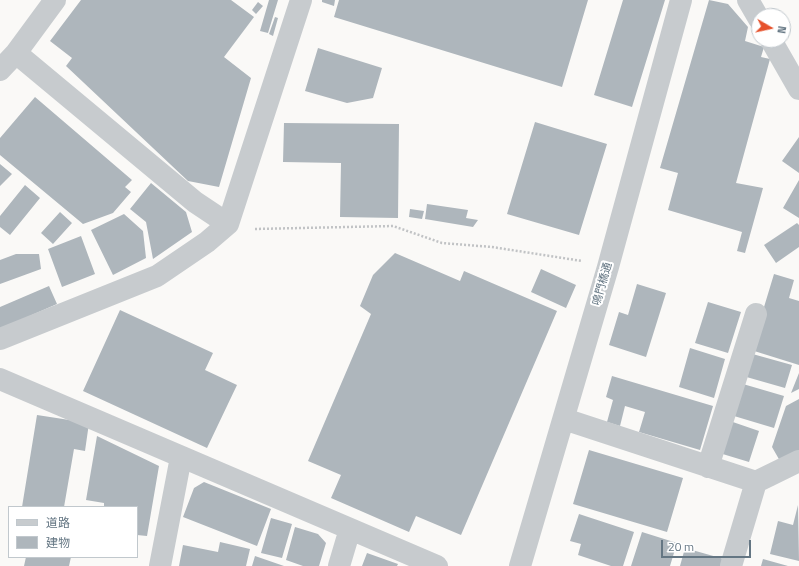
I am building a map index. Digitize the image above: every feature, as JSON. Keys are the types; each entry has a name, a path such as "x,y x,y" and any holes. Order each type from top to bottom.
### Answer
{"street":[{"path":"0,70 16,53 55,0"},
{"path":"0,339 157,276 207,242 228,224 301,0"},
{"name":"鳴門橋通","path":"520,566 608,267 681,0"},
{"path":"776,48 799,89"},
{"path":"16,53 195,202 228,224"},
{"path":"708,466 756,314"},
{"path":"0,379 437,566"},
{"path":"564,419 756,482 799,460"},
{"path":"160,566 181,457"},
{"path":"731,566 756,482"},
{"path":"339,566 350,529"}],"path":[{"path":"228,224 243,230 393,226 442,243 492,247 582,261 608,267"}],"building":[{"path":"81,0 231,0 254,17 224,57 251,78 219,187 188,181 66,66 72,58 50,41"},
{"path":"269,0 278,0 268,33 260,31"},
{"path":"322,0 335,0 334,6 322,2"},
{"path":"339,0 588,0 562,87 334,17"},
{"path":"623,0 665,0 632,107 594,95"},
{"path":"709,0 728,4 748,27 745,41 751,43 751,48 764,48 761,57 770,59 736,183 763,188 745,253 737,251 742,232 668,210 678,173 660,168"},
{"path":"258,2 263,6 256,14 252,10"},
{"path":"275,17 278,18 273,36 269,34"},
{"path":"318,48 382,68 373,98 347,103 305,91"},
{"path":"35,97 132,180 125,187 131,192 113,213 83,224 0,155 0,138"},
{"path":"535,122 607,144 579,235 507,214"},
{"path":"284,123 399,124 398,218 340,217 341,163 283,162"},
{"path":"799,137 799,173 782,161"},
{"path":"0,164 12,174 0,186"},
{"path":"799,180 799,218 783,208"},
{"path":"151,183 186,212 192,232 153,259 146,222 130,209"},
{"path":"25,185 40,198 10,235 0,227 0,216"},
{"path":"427,204 468,210 466,218 478,220 473,227 425,219"},
{"path":"410,209 424,211 422,219 409,217"},
{"path":"60,212 72,223 53,244 41,233"},
{"path":"124,214 143,231 146,258 113,275 91,230"},
{"path":"797,223 799,225 799,247 776,263 764,245"},
{"path":"81,236 95,274 62,287 48,249"},
{"path":"395,253 460,281 464,271 557,311 461,535 416,516 409,532 331,498 341,475 308,461 371,314 360,306 373,275"},
{"path":"16,254 39,254 41,269 0,284 0,260"},
{"path":"541,269 576,285 566,308 531,292"},
{"path":"774,274 794,280 789,298 799,301 799,365 751,350"},
{"path":"637,284 666,293 646,357 609,345 619,312 628,315"},
{"path":"49,286 57,304 0,329 0,307"},
{"path":"708,302 741,312 728,353 695,343"},
{"path":"120,310 213,353 205,370 237,385 207,448 83,391"},
{"path":"690,348 725,359 714,398 679,387"},
{"path":"749,353 792,365 785,388 743,376"},
{"path":"799,373 799,389 791,393"},
{"path":"612,376 713,406 700,450 639,432 645,412 625,406 620,426 607,422 613,400 606,397"},
{"path":"743,384 784,396 774,428 734,416"},
{"path":"799,399 799,450 780,461 772,447 786,406"},
{"path":"37,415 89,423 85,451 74,449 64,506 22,506"},
{"path":"727,420 759,431 749,462 716,452"},
{"path":"97,436 159,466 147,536 138,535 138,506 104,506 104,503 86,500"},
{"path":"589,450 683,478 667,532 573,504"},
{"path":"204,482 271,509 257,546 183,517 194,488"},
{"path":"798,505 799,561 770,554 778,521 793,525"},
{"path":"579,514 634,532 623,566 611,566 578,555 581,544 570,541"},
{"path":"271,518 292,524 282,558 261,553"},
{"path":"295,527 318,534 326,543 319,566 303,566 286,560"},
{"path":"642,532 677,543 670,566 631,566"},
{"path":"220,542 250,549 246,566 179,566 183,545 218,552"},
{"path":"685,548 724,559 722,566 680,566"},
{"path":"367,553 398,564 397,566 362,566"},
{"path":"255,556 284,566 252,566"},
{"path":"26,558 71,558 69,566 24,566"},
{"path":"763,559 788,566 761,566"}]}
